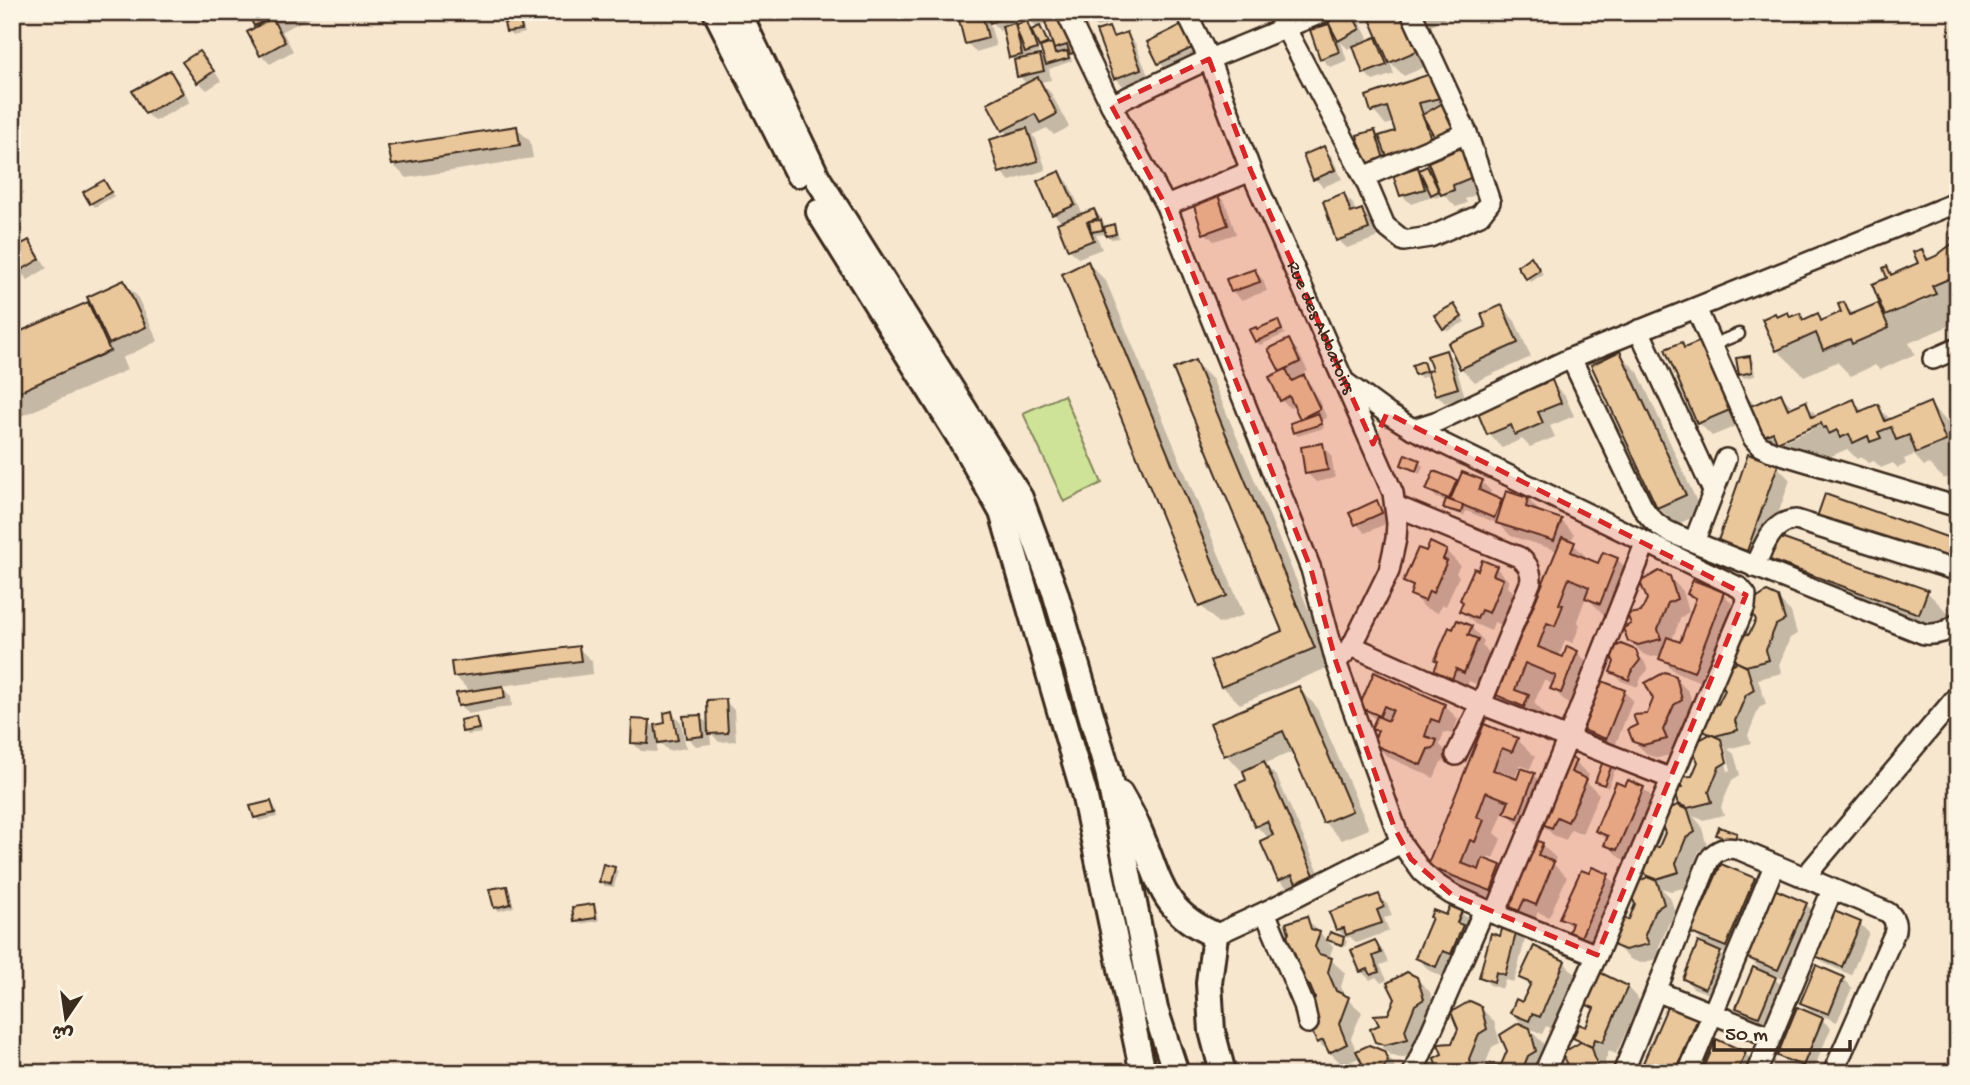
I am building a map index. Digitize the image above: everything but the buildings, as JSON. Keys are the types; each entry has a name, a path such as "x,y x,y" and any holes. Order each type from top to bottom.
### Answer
{"street":[{"path":"716,12 806,190 960,438 1002,512 1084,793 1143,1073"},
{"path":"738,12 818,179 1020,498 1055,592 1108,772 1155,1009 1175,1073"},
{"path":"1066,12 1111,105 1166,206 1311,569 1336,662 1401,843 1411,859 1436,884 1451,894 1597,955"},
{"name":"Rue des Abbatoirs","path":"1186,12 1209,59 1251,171 1389,481 1396,506 1396,539 1388,571 1352,646 1336,662"},
{"path":"1111,105 1209,59 1280,20 1324,12"},
{"path":"1280,20 1364,177 1385,226 1404,241 1430,237 1480,215 1490,202 1467,133 1411,12"},
{"path":"1364,177 1467,133"},
{"path":"1166,206 1251,171"},
{"path":"1413,429 1438,421 1571,358 1958,202"},
{"path":"1696,308 1753,438 1760,446 1958,507"},
{"path":"1639,330 1713,491"},
{"path":"1933,359 1958,348"},
{"path":"1571,358 1647,514 1667,532 1924,634 1940,634 1958,623"},
{"path":"1346,383 1413,429 1740,589 1746,595 1746,601 1672,779 1544,1073"},
{"path":"1373,444 1387,413"},
{"path":"1693,542 1726,459"},
{"path":"1396,506 1519,557 1529,567 1531,581 1481,704 1456,755"},
{"path":"1754,566 1777,526 1796,520 1958,571"},
{"path":"1413,1073 1490,912 1568,738 1646,544"},
{"path":"1352,646 1481,704 1672,779"},
{"path":"1804,878 1958,695"},
{"path":"1108,772 1137,826 1170,903 1190,922 1215,935"},
{"path":"1215,935 1401,843"},
{"path":"1623,1073 1709,860 1713,854 1726,848 1733,848 1886,912 1894,919 1896,930 1833,1073"},
{"path":"1688,1073 1774,866"},
{"path":"1756,1073 1832,890"},
{"path":"1265,912 1304,1005 1308,1023"},
{"path":"1215,935 1209,983 1212,1031 1223,1073"},
{"path":"1656,991 1771,1037"}],"lane":[{"path":"1712,345 1739,334"}],"highlighted area":[{"path":"1209,59 1251,171 1373,444 1387,413 1746,595 1597,955 1451,894 1411,859 1394,827 1336,662 1311,569 1166,206 1111,105"}],"green space":[{"path":"1064,395 1102,483 1064,502 1023,413"}]}
